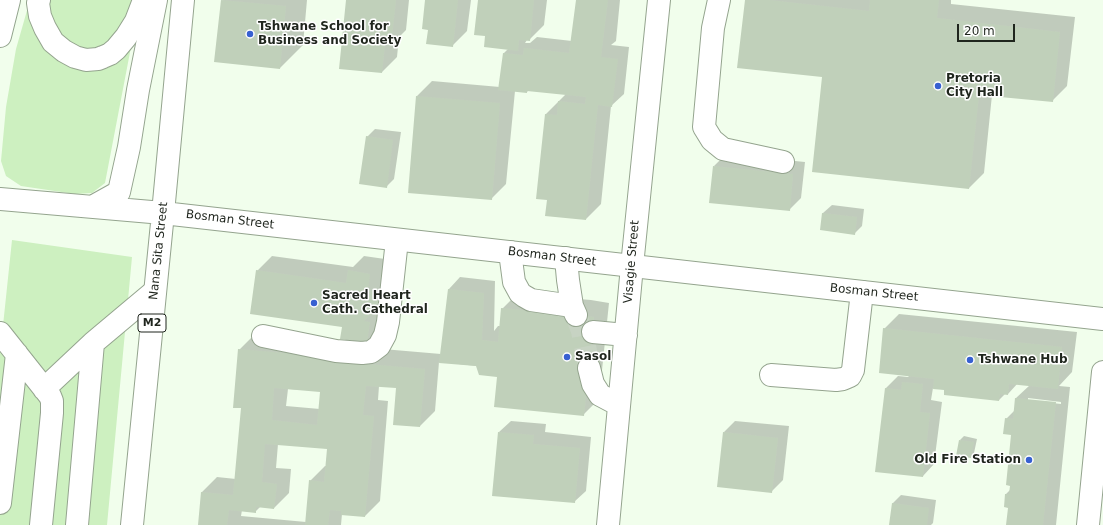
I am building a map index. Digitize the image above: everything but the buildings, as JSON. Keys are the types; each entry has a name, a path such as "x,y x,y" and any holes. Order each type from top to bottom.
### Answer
{"main road":[{"path":"0,36 9,0"},
{"path":"39,0 38,3 42,22 53,42 64,51 75,57 86,60 98,59 110,54 116,49 136,21 144,0"},
{"path":"92,207 119,192 122,183 138,90 156,0"},
{"name":"Nana Sita Street","path":"132,525 183,0"},
{"name":"Visagie Street","path":"608,525 659,0"},
{"path":"719,0 714,28 704,127 712,140 723,149 783,162"},
{"name":"Bosman Street","path":"0,199 163,212 397,240 1103,319"},
{"path":"263,336 336,351 362,353 371,352 380,346 388,322 397,240"},
{"path":"510,252 514,282 520,293 531,300 574,310 568,280 566,258"},
{"path":"44,389 93,343 155,291"},
{"path":"771,375 836,380 850,376 853,370 862,292"},
{"path":"593,332 626,335"},
{"path":"0,333 52,401 41,525"},
{"path":"77,525 93,343"},
{"path":"0,503 17,354"},
{"path":"589,368 592,384 600,394 619,405"},
{"path":"1088,525 1103,372"}],"green space":[{"path":"30,0 140,0 105,183 92,193 75,194 21,186 6,176 1,161 6,107 16,49"},
{"path":"12,240 132,257 107,525 0,525 0,354"}],"tunnel":[{"path":"576,315 582,331 589,368"}],"place":[{"name":"Tshwane School for Business and Society","path":"250,34"},
{"name":"Pretoria City Hall","path":"938,86"},
{"name":"Sacred Heart Cath. Cathedral","path":"314,303"},
{"name":"Sasol","path":"567,357"},
{"name":"Tshwane Hub","path":"970,360"},
{"name":"Old Fire Station","path":"1029,460"}]}
